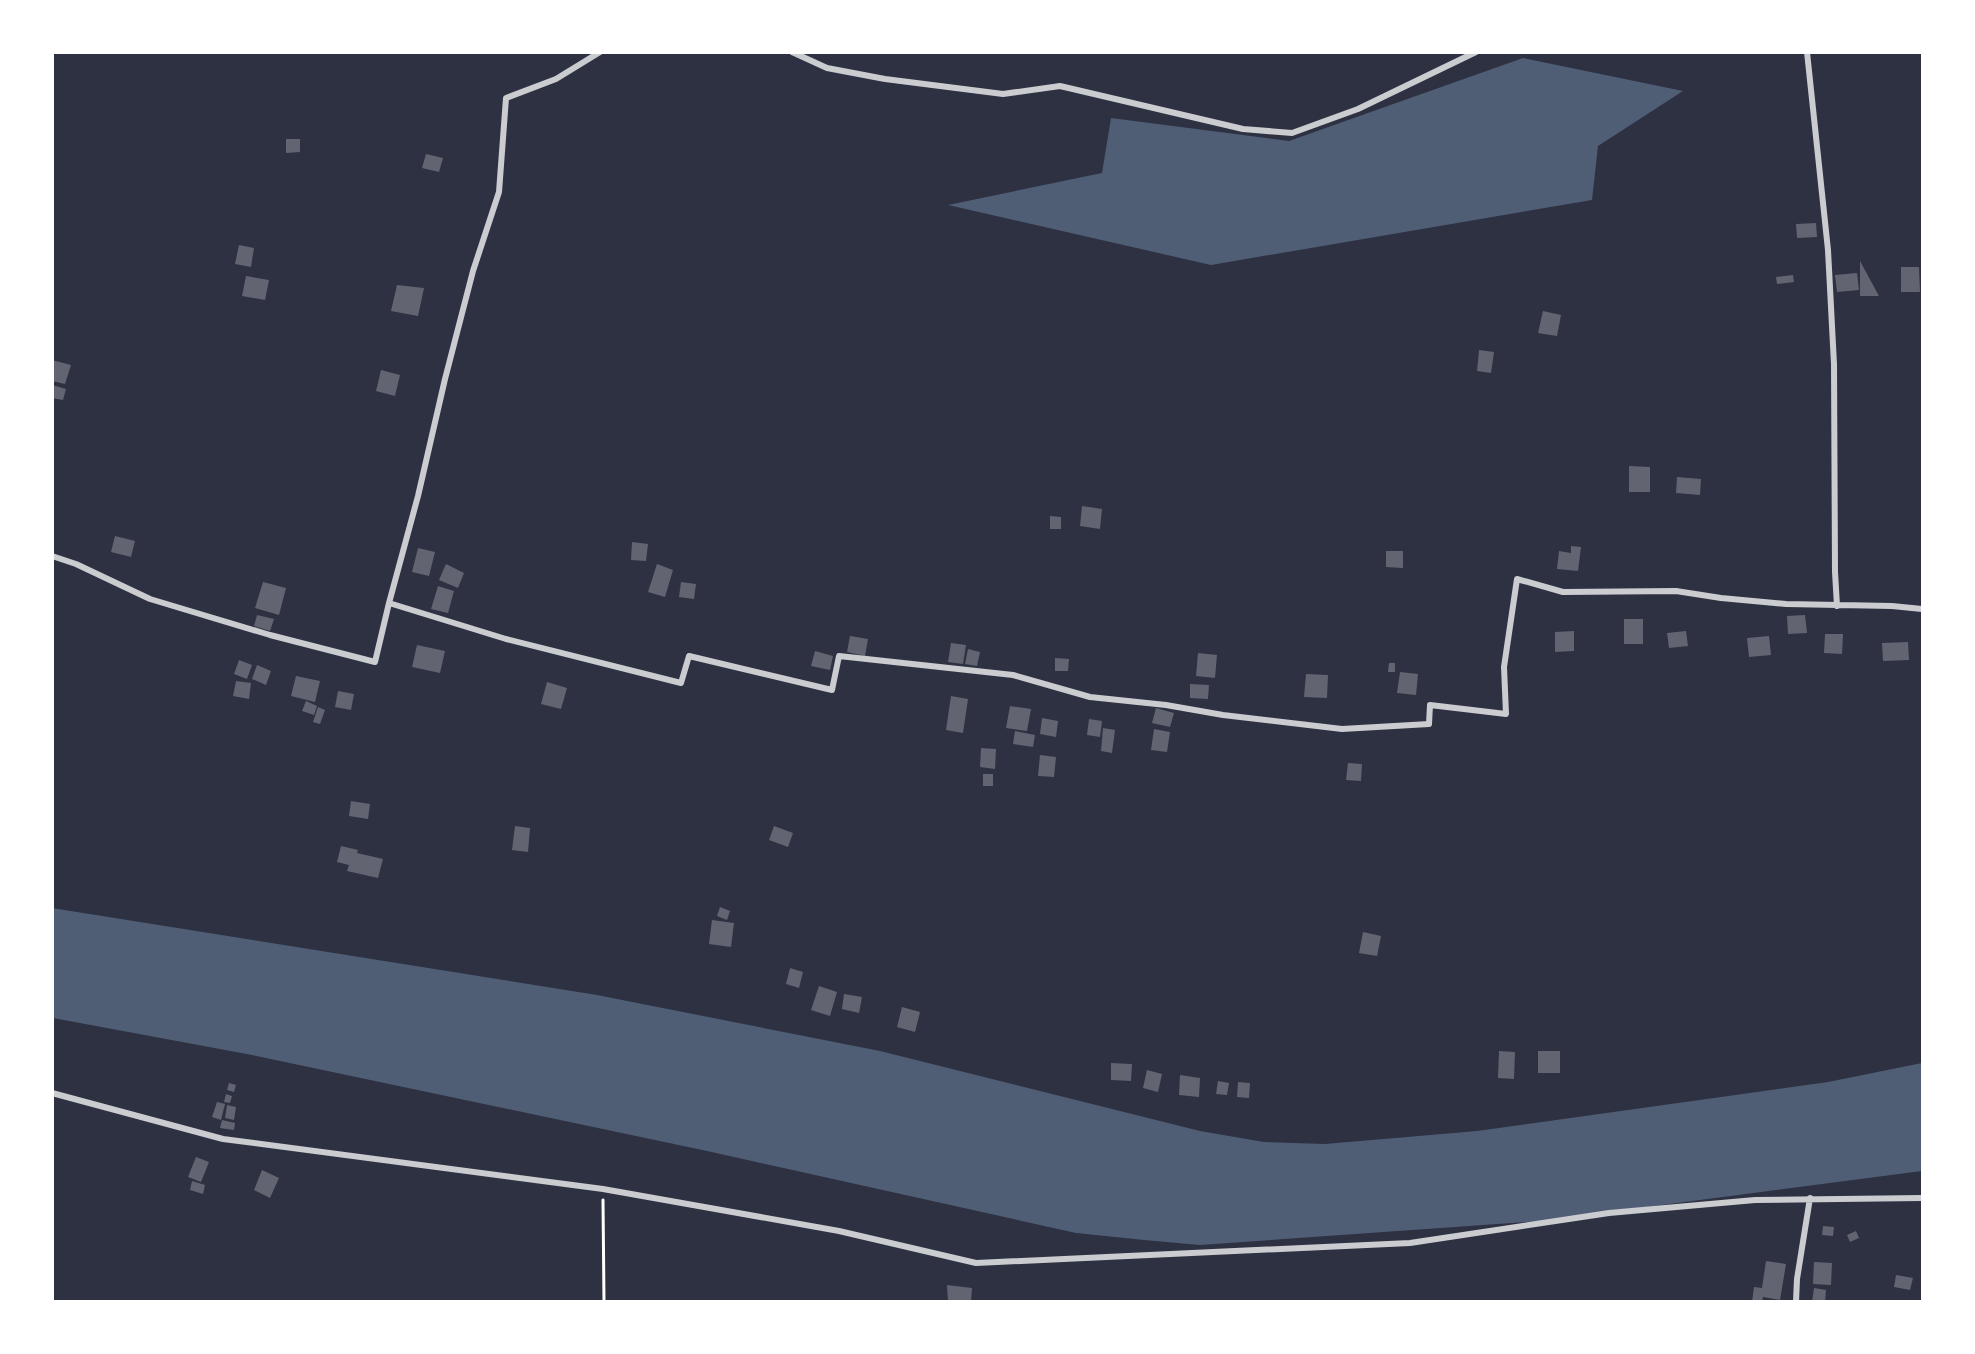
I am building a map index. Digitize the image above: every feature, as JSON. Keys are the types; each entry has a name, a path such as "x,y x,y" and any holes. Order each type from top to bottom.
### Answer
{"street":[{"path":"52,556 76,564 150,599 281,638 375,662 473,271 499,192 506,99 556,79 600,52"},
{"path":"792,52 827,68 885,79 1003,94 1059,87 1243,129 1292,132 1358,109 1476,52"},
{"path":"1807,52 1828,250 1834,364 1837,606"},
{"path":"389,603 506,639 681,683 689,656 832,690 839,656 1013,675 1090,697 1166,705 1223,716 1342,729 1429,724 1430,705 1506,714 1504,667 1517,579 1563,591 1676,591 1721,598 1923,609"},
{"path":"52,1093 223,1139 603,1189 839,1231 976,1263 1410,1243 1609,1213 1755,1200 1923,1198"},
{"path":"1796,1302 1797,1279 1810,1198"}],"path":[{"path":"603,1189 604,1302"}],"water":[{"path":"1523,58 1683,91 1598,146 1592,200 1211,265 948,205 1102,173 1111,118 1289,141"},
{"path":"52,908 597,995 880,1051 1200,1131 1264,1142 1325,1144 1477,1131 1828,1082 1922,1063 1922,1171 1540,1221 1200,1245 1076,1233 707,1151 252,1055 53,1018"}],"building":[{"path":"286,139 300,139 300,152 286,153"},
{"path":"426,154 443,158 439,172 422,168"},
{"path":"1816,223 1817,237 1797,238 1796,224"},
{"path":"239,245 254,248 251,267 235,264"},
{"path":"1860,261 1879,296 1860,296"},
{"path":"1901,267 1919,267 1920,292 1901,292"},
{"path":"1857,273 1859,290 1837,292 1835,275"},
{"path":"1793,275 1794,282 1777,284 1776,277"},
{"path":"246,276 269,280 265,300 242,296"},
{"path":"397,285 424,288 418,316 391,311"},
{"path":"1543,311 1561,315 1557,336 1538,333"},
{"path":"1479,350 1494,352 1491,373 1477,371"},
{"path":"52,360 71,365 65,384 52,381"},
{"path":"381,370 400,375 395,396 376,391"},
{"path":"52,385 66,389 63,400 52,398"},
{"path":"1629,466 1650,467 1650,492 1629,492"},
{"path":"1677,477 1701,479 1700,495 1676,493"},
{"path":"1082,506 1102,509 1100,529 1080,526"},
{"path":"1050,516 1061,517 1061,529 1050,529"},
{"path":"115,536 135,541 131,557 111,552"},
{"path":"632,542 648,544 646,561 631,560"},
{"path":"1571,546 1581,547 1578,571 1557,569 1559,551 1571,553"},
{"path":"418,548 435,552 429,576 412,572"},
{"path":"1386,551 1403,551 1403,568 1386,567"},
{"path":"446,564 464,573 458,588 439,580"},
{"path":"657,564 673,570 665,597 648,592"},
{"path":"263,582 286,588 279,615 255,608"},
{"path":"681,582 696,584 694,599 679,597"},
{"path":"438,586 454,591 448,613 431,609"},
{"path":"257,615 274,619 270,631 254,626"},
{"path":"1805,615 1807,633 1788,634 1787,616"},
{"path":"1624,619 1643,619 1643,644 1624,644"},
{"path":"1574,631 1574,651 1555,652 1555,632"},
{"path":"1686,631 1688,646 1669,648 1667,633"},
{"path":"1825,634 1843,634 1842,654 1824,653"},
{"path":"850,636 868,639 865,656 847,652"},
{"path":"1769,636 1771,655 1749,657 1747,638"},
{"path":"1908,642 1909,660 1883,661 1882,643"},
{"path":"951,643 966,645 963,664 948,662"},
{"path":"417,645 445,651 440,673 412,667"},
{"path":"968,649 980,652 977,666 965,664"},
{"path":"815,651 833,656 830,670 811,666"},
{"path":"1198,653 1217,655 1215,678 1196,676"},
{"path":"1055,658 1069,659 1068,671 1055,671"},
{"path":"239,660 252,665 247,679 234,674"},
{"path":"1389,663 1395,663 1395,672 1388,672"},
{"path":"257,665 271,671 266,685 252,679"},
{"path":"1400,672 1418,674 1416,695 1397,693"},
{"path":"1306,674 1328,675 1327,698 1304,697"},
{"path":"296,676 320,681 315,702 291,696"},
{"path":"236,681 251,683 249,699 233,696"},
{"path":"547,682 567,688 561,709 541,704"},
{"path":"1190,684 1209,685 1208,699 1190,698"},
{"path":"338,691 354,694 351,710 335,707"},
{"path":"951,696 968,699 963,733 946,730"},
{"path":"306,701 317,706 314,715 302,711"},
{"path":"1010,706 1031,709 1027,731 1006,728"},
{"path":"318,707 325,710 320,724 313,722"},
{"path":"1156,708 1174,713 1170,727 1152,723"},
{"path":"1042,718 1058,721 1056,737 1040,734"},
{"path":"1089,719 1102,721 1100,737 1087,735"},
{"path":"1103,728 1115,730 1112,753 1101,751"},
{"path":"1154,729 1170,732 1167,752 1151,750"},
{"path":"1015,731 1035,735 1033,747 1013,744"},
{"path":"981,748 996,749 995,769 980,767"},
{"path":"1040,755 1056,757 1054,777 1038,776"},
{"path":"1348,763 1362,764 1361,781 1346,780"},
{"path":"983,774 993,774 993,786 983,786"},
{"path":"351,801 370,804 368,819 349,816"},
{"path":"515,826 530,828 528,852 512,850"},
{"path":"774,826 793,833 788,847 769,840"},
{"path":"341,846 358,850 357,853 383,859 378,878 347,871 349,865 337,862"},
{"path":"720,907 730,911 727,920 717,916"},
{"path":"712,920 734,923 731,947 709,944"},
{"path":"1363,932 1381,936 1377,956 1359,953"},
{"path":"790,968 803,972 799,988 786,984"},
{"path":"819,986 837,992 830,1016 811,1010"},
{"path":"844,994 862,997 859,1013 842,1009"},
{"path":"902,1007 920,1012 915,1032 897,1027"},
{"path":"1499,1051 1515,1052 1514,1079 1498,1078"},
{"path":"1538,1051 1560,1051 1560,1073 1538,1073"},
{"path":"1111,1063 1132,1064 1131,1081 1111,1080"},
{"path":"1147,1070 1162,1074 1158,1092 1143,1088"},
{"path":"1180,1075 1200,1078 1199,1097 1179,1095"},
{"path":"1218,1081 1229,1083 1227,1095 1216,1094"},
{"path":"1238,1082 1250,1083 1249,1098 1237,1097"},
{"path":"229,1083 236,1085 234,1092 227,1090"},
{"path":"226,1094 232,1096 230,1103 224,1102"},
{"path":"217,1102 225,1104 221,1120 212,1117"},
{"path":"227,1105 236,1107 234,1120 225,1118"},
{"path":"222,1120 235,1123 234,1130 220,1128"},
{"path":"196,1157 209,1162 201,1182 188,1177"},
{"path":"262,1170 279,1178 270,1198 254,1190"},
{"path":"192,1181 205,1185 203,1194 190,1190"},
{"path":"1823,1226 1834,1227 1833,1236 1822,1235"},
{"path":"1856,1231 1859,1238 1850,1242 1847,1235"},
{"path":"1766,1261 1786,1264 1780,1300 1763,1297 1762,1302 1752,1302 1754,1287 1762,1288"},
{"path":"1814,1262 1832,1263 1831,1285 1813,1284"},
{"path":"1896,1275 1913,1278 1910,1290 1894,1287"},
{"path":"947,1285 972,1288 971,1302 948,1302"},
{"path":"1814,1288 1826,1290 1825,1302 1812,1302"}]}
